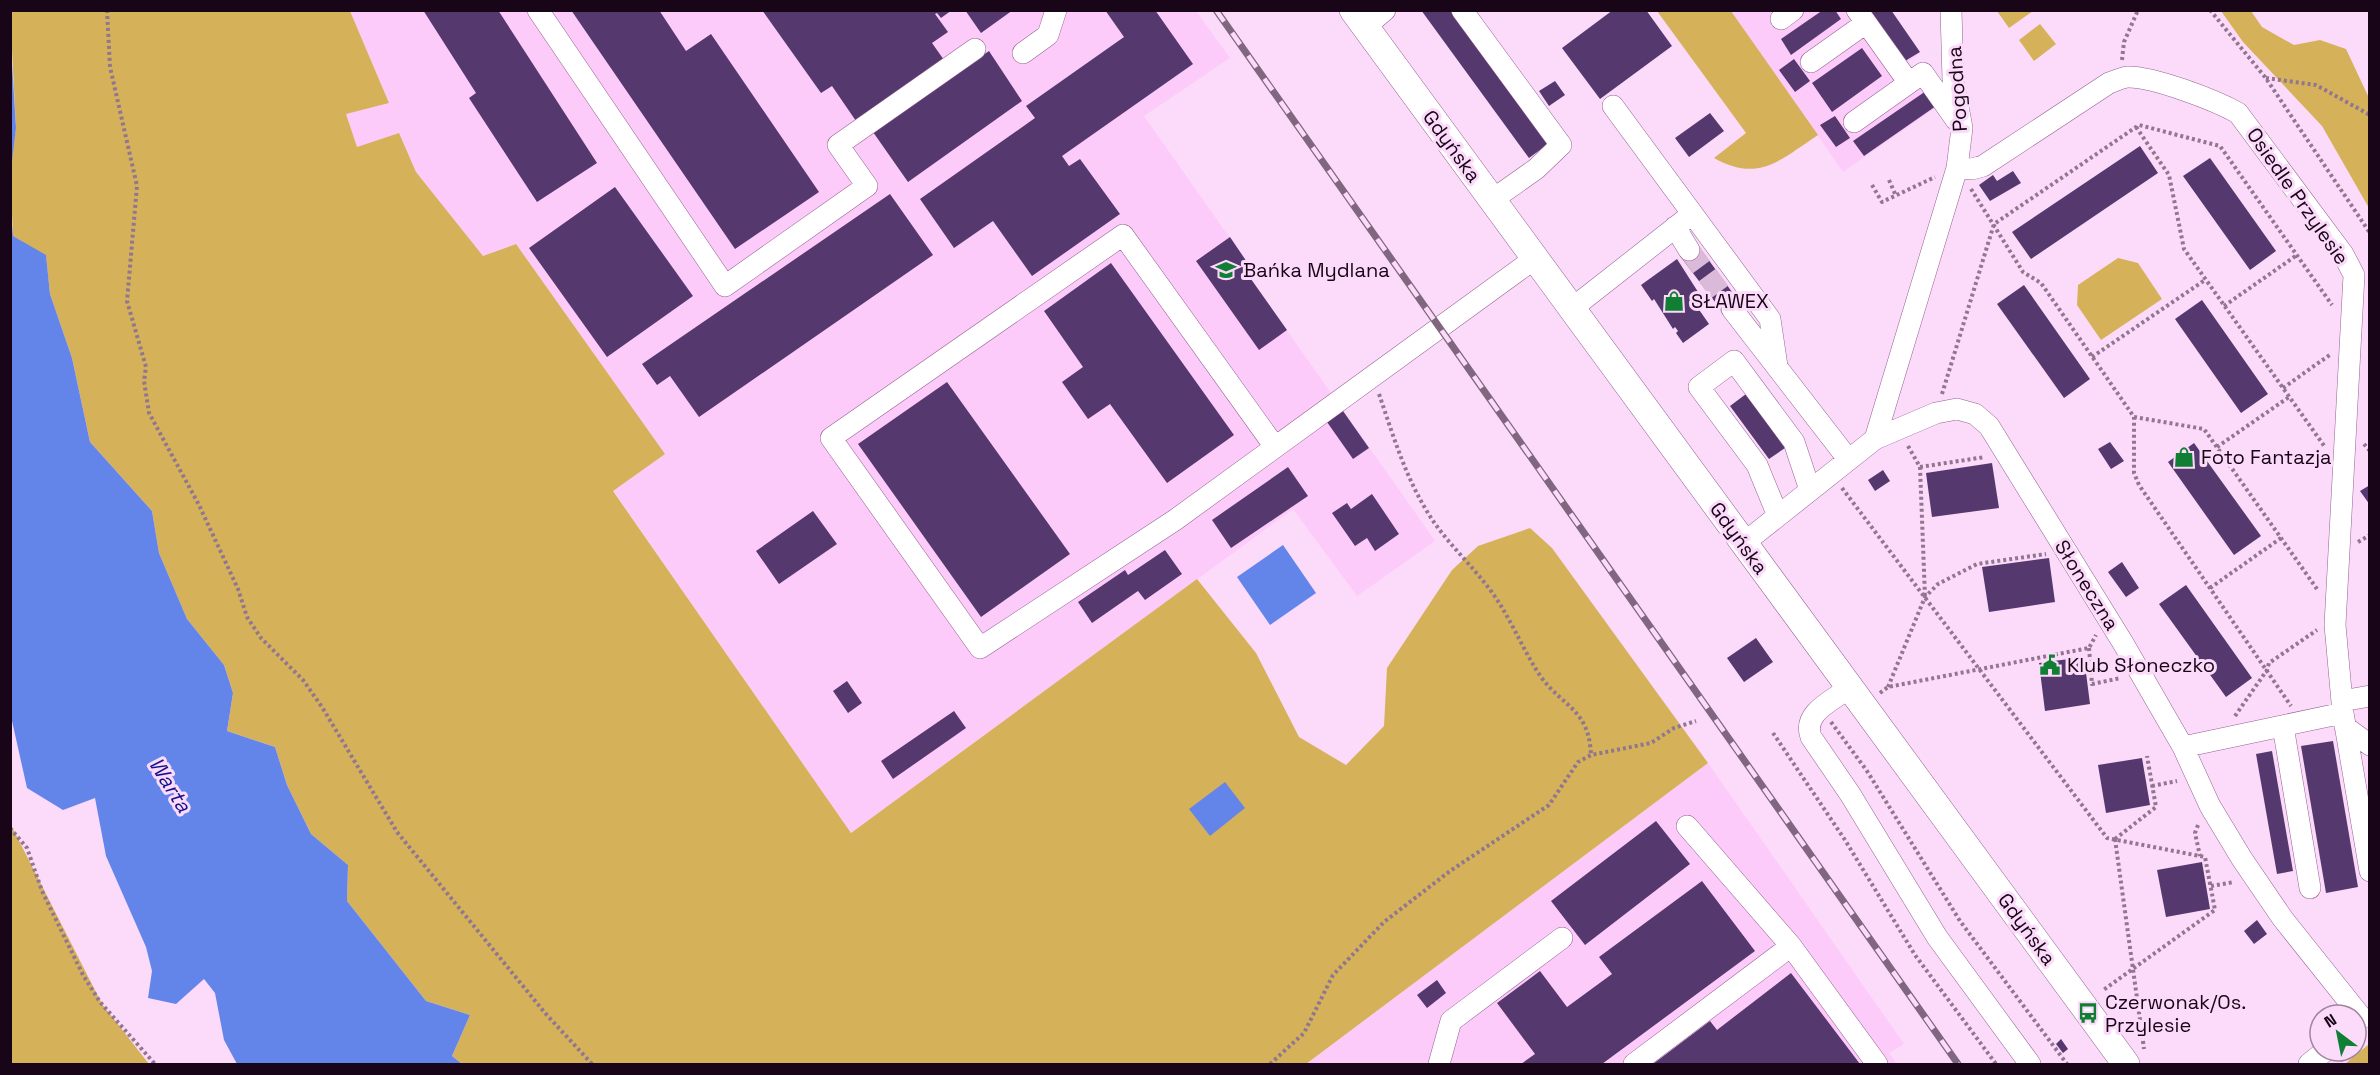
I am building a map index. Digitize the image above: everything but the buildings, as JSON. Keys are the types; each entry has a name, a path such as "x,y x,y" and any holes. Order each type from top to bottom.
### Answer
{"main road":[{"name":"Gdyńska","path":"1367,16 1570,310 1849,688 2136,1063"}],"street":[{"path":"538,10 725,286 867,186 838,145 975,49"},
{"path":"1023,53 1048,35 1056,10"},
{"path":"1462,10 1561,145 1536,169 1492,200"},
{"name":"Pogodna","path":"1951,10 1953,81 1962,128 1957,168"},
{"path":"1811,62 1862,17 1909,83"},
{"path":"1854,122 1923,73 1962,128"},
{"path":"1875,439 1957,168 1972,169 1983,166 2109,83 2125,77"},
{"name":"Osiedle Przylesie","path":"2125,77 2143,78 2221,104 2238,113 2343,254 2354,275 2334,625 2343,714 2370,871"},
{"path":"1613,106 1683,221 1770,319 1777,366"},
{"path":"1683,221 1689,250"},
{"path":"1570,310 1683,221"},
{"path":"1275,447 1123,235 831,438 980,648 1175,520 1534,259"},
{"path":"1732,309 1848,459"},
{"path":"1778,516 1757,465 1699,387 1734,361 1794,442 1810,490"},
{"name":"Słoneczna","path":"1744,543 1875,439 1936,413 1957,409 1975,414 1989,426 2123,643 2183,747 2210,806 2242,859 2283,920 2351,1003"},
{"path":"1849,688 1809,719 1808,728 1811,737 1850,794 1937,937 2030,1065"},
{"path":"2183,747 2343,714 2370,696"},
{"path":"2343,714 2370,745"},
{"path":"2290,724 2310,888"},
{"path":"1687,826 1791,946 1877,1065"},
{"path":"1439,1065 1451,1021 1562,938"},
{"path":"1634,1065 1791,946"}],"path":[{"path":"107,10 110,67 136,186 127,301 147,367 144,381 149,413 199,505 238,589 247,617 261,638 309,689 397,832 545,1013 592,1065"},
{"path":"2125,77 2121,56 2130,25 2138,10"},
{"path":"2210,10 2265,77 2370,233"},
{"path":"2265,77 2316,85 2370,115"},
{"path":"1936,413 1994,224 2139,125 2220,146 2338,313"},
{"path":"2136,127 2169,175 2184,249 2330,455"},
{"path":"1872,185 1882,202 1957,168 2023,272 2041,284 2134,417 2134,473 2139,485 2295,711 2290,724"},
{"path":"1889,180 1896,195"},
{"path":"2224,306 2297,255"},
{"path":"2092,357 2205,280"},
{"path":"2283,388 2334,351"},
{"path":"1373,376 1408,476 1428,514 1509,616 1522,648 1543,680 1573,707 1590,734 1591,754"},
{"path":"2217,447 2289,397"},
{"path":"2134,417 2204,429 2321,596 2322,585"},
{"path":"1903,437 1920,467 1925,597"},
{"path":"1920,467 1994,455"},
{"path":"1838,481 2107,838 2205,857 2215,909 2102,991"},
{"path":"2210,588 2281,538"},
{"path":"1888,687 1925,597 1938,584 1977,564 2056,553"},
{"path":"2231,721 2267,670 2269,663 2323,626 2324,637"},
{"path":"2097,632 2088,648 2092,684 2123,678"},
{"path":"1877,696 1888,687 2088,648"},
{"path":"1270,1065 1304,1033 1333,975 1384,922 1450,871 1549,805 1578,762 1591,754 1651,743 1674,728 1696,721"},
{"path":"1831,722 1867,771 1960,921 2067,1065"},
{"path":"1773,733 1845,840 1915,954 1996,1065"},
{"path":"2115,839 2156,807 2147,756"},
{"path":"2152,786 2184,780"},
{"path":"2200,856 2195,833 2201,815"},
{"path":"10,828 27,848 42,891 83,975 100,1002 155,1065"},
{"path":"2115,839 2133,969 2136,1063"},
{"path":"2211,886 2241,881"}],"shaded area":[{"path":"10,11 350,11 389,103 346,114 357,147 399,133 416,172 483,256 516,244 665,454 613,491 851,833 1197,579 1256,653 1299,737 1346,765 1384,726 1387,668 1452,570 1478,546 1530,528 1552,548 1708,763 1306,1064 462,1064 452,1056 470,1015 426,1001 347,901 348,865 311,834 287,785 275,747 227,731 233,693 224,665 187,619 159,553 152,511 90,442 72,358 50,294 46,256 13,236 10,169 16,128"},
{"path":"350,11 1196,11 1230,58 1144,116 1251,268 1246,272 1435,541 1357,596 1293,509 851,833 613,490 665,454 516,244 483,256 416,172 399,134 357,147 345,114 389,103"},
{"path":"1657,11 1731,11 1818,135 1780,160 1757,168 1730,165 1714,158 1746,133"},
{"path":"1731,11 1890,11 1920,53 1905,64 1935,108 1843,172"},
{"path":"1997,11 2033,11 2009,28"},
{"path":"2221,11 2251,11 2262,27 2294,45 2320,40 2346,49 2369,98 2369,208 2322,126 2243,42"},
{"path":"2040,24 2056,44 2034,61 2019,40"},
{"path":"2118,258 2138,263 2162,299 2101,340 2077,305 2078,285"},
{"path":"1708,763 1904,1044 1889,1053 1897,1064 1306,1064"},
{"path":"10,823 102,1004 149,1064 11,1064"},
{"path":"2368,1045 2369,1064 2345,1064 2368,1063"}],"water":[{"path":"10,30 16,128 11,169 10,169"},
{"name":"Warta","path":"10,202 13,236 46,255 50,294 72,358 90,442 152,511 159,553 187,619 224,665 233,693 227,731 275,747 287,785 311,834 348,865 347,901 426,1001 470,1015 452,1056 462,1064 237,1064 224,1040 215,993 204,979 176,1004 148,998 152,971 146,947 106,856 95,798 63,810 27,788 10,712"},
{"path":"1283,545 1316,593 1270,625 1237,577"},
{"path":"1225,782 1245,808 1210,836 1189,809"}],"tunnel":[{"path":"1689,250 1732,309"}],"railway":[{"path":"1216,10 1958,1064"}],"place":[{"name":"Bańka Mydlana","path":"1226,270"},
{"name":"SŁAWEX","path":"1674,301"},
{"name":"Foto Fantazja","path":"2184,457"},
{"name":"Klub Słoneczko","path":"2050,665"},
{"name":"Czerwonak/Os. Przylesie","path":"2088,1013"}]}
